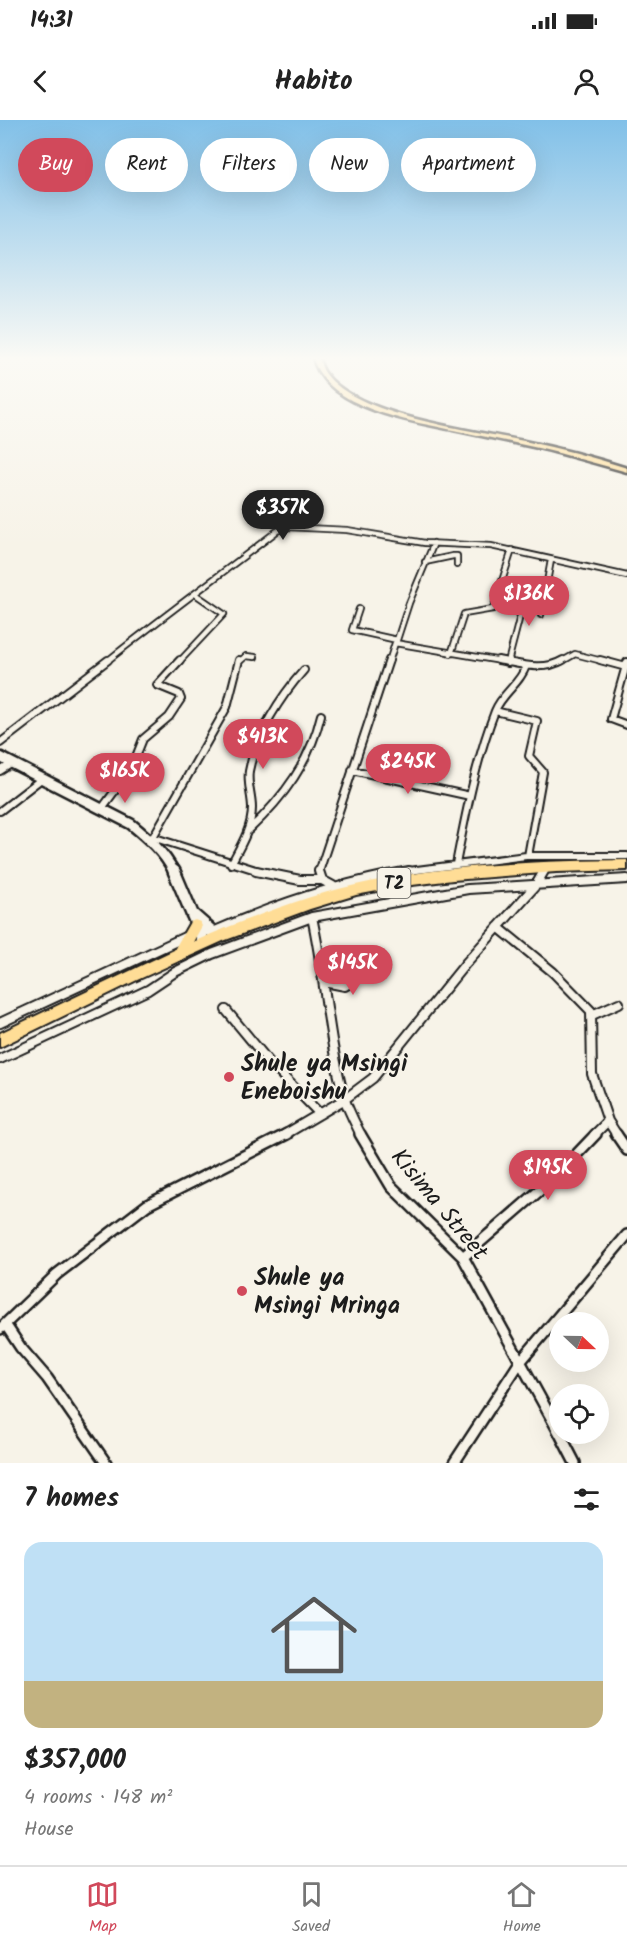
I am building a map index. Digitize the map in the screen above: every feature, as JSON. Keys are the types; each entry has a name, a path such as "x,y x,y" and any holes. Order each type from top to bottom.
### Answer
{"highway":[{"name":"T2","path":"0,1040 180,952 204,934 358,890 444,876 547,867 627,865"}],"main road":[{"path":"422,421 581,456 627,470"}],"street":[{"path":"0,743 74,688 178,604 195,594 282,527 347,530 434,543 478,544 627,576"},
{"path":"322,880 319,871 380,684 434,543"},
{"path":"451,654 464,614 489,611 495,606 512,550"},
{"path":"425,562 444,555 455,555 458,564"},
{"path":"541,615 551,561"},
{"path":"508,663 528,585"},
{"path":"103,807 130,769 143,739 169,717 181,699 178,694 157,685 224,614 195,594"},
{"path":"359,609 352,630 451,654 526,666 551,667 571,655 578,654 626,664 611,720 627,724"},
{"path":"151,836 227,707 239,660 246,656 255,657"},
{"path":"456,864 470,796 495,711 502,697 523,675 526,666"},
{"path":"231,864 248,830 252,808 249,772 254,758 285,693 304,670"},
{"path":"495,711 537,721 529,756 543,772 528,856"},
{"path":"248,830 289,788 315,742 321,715"},
{"path":"0,757 40,780 103,807 151,836 185,845 231,864 296,879 322,880 333,886"},
{"path":"0,771 11,764"},
{"path":"352,770 470,796"},
{"path":"0,811 40,780"},
{"path":"151,836 173,870 188,910 204,934"},
{"path":"0,1023 241,918 333,886 407,871 528,856 627,856"},
{"path":"106,1463 47,1378 2,1326 57,1274 147,1206 274,1141 345,1099 373,1078 466,963 536,885 547,867"},
{"path":"0,1059 148,990 175,972 212,954 312,917 468,889 627,879"},
{"path":"188,910 204,934"},
{"name":"Kisima Street","path":"312,917 325,982 336,1064 345,1099 366,1147 391,1186 463,1257 549,1414"},
{"path":"498,927 522,945 576,994 592,1015 592,1074 608,1121 627,1150"},
{"path":"325,982 345,986 373,967"},
{"path":"592,1015 618,1003"},
{"path":"226,1010 270,1063 320,1114"},
{"path":"463,1257 554,1178 608,1121"},
{"path":"454,1463 520,1362 627,1235"},
{"name":"Kisima Street","path":"565,1444 575,1463"}],"place":[{"name":"Shule ya Msingi Eneboishu","path":"229,1077"},
{"name":"Shule ya Msingi Mringa","path":"242,1291"}]}
